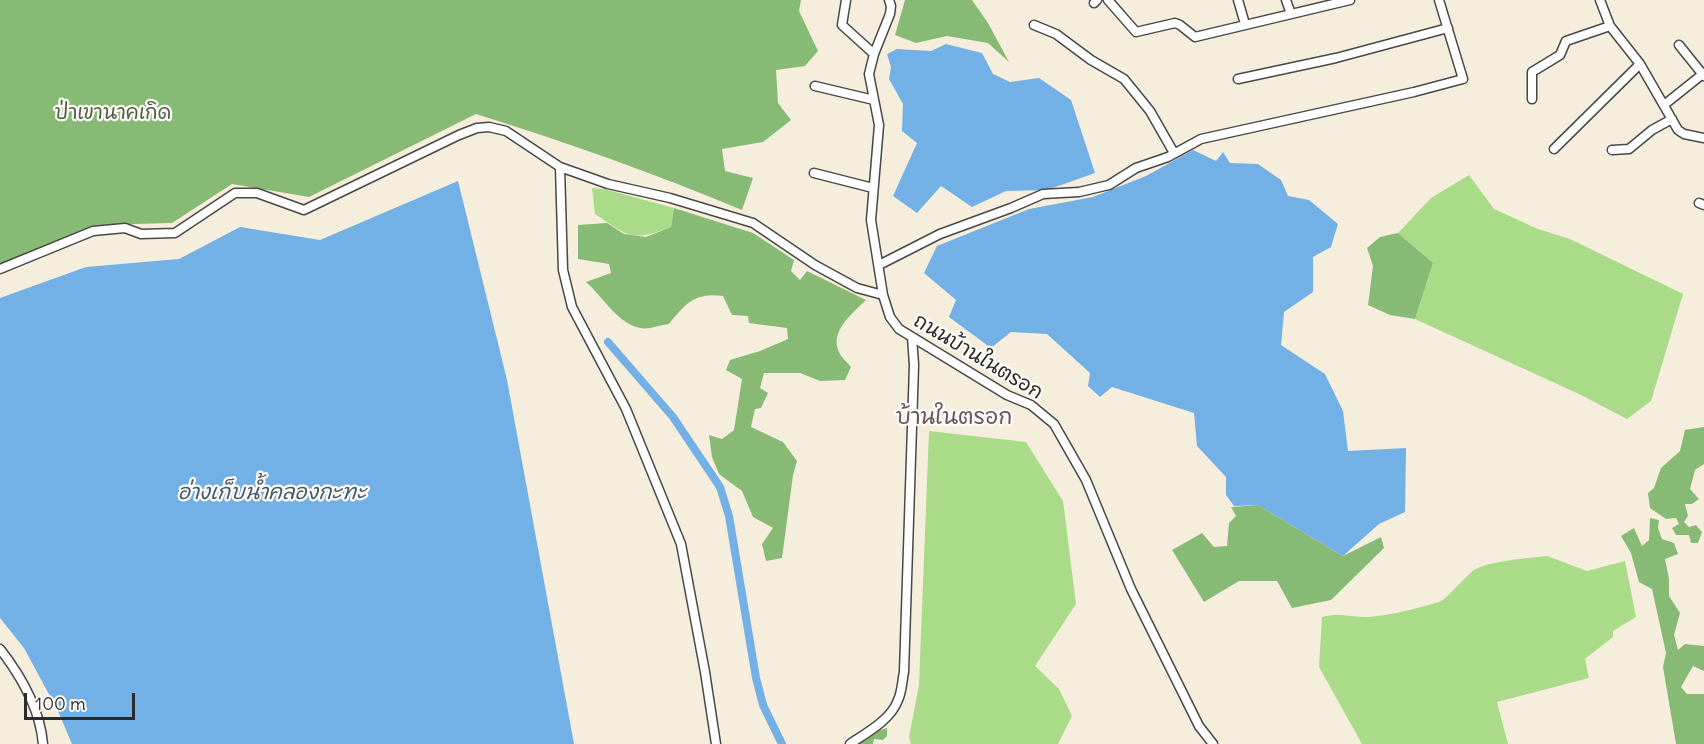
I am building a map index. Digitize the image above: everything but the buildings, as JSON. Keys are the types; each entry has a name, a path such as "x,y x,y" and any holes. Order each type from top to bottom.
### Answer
{"street":[{"path":"846,0 842,25 874,54"},
{"name":"ถนนบ้านในตรอก","path":"889,0 890,15 874,54 869,74 879,126 871,220 883,295 890,317 899,329 912,338 1007,395 1031,405 1054,424 1086,480 1131,589 1199,726 1213,744"},
{"path":"1108,0 1136,32 1175,23 1195,37 1345,1"},
{"path":"1238,0 1245,24"},
{"path":"1286,0 1291,14"},
{"path":"879,266 940,234 1043,194 1079,192 1109,185 1136,168 1201,139 1463,79 1439,0"},
{"path":"1600,0 1610,26 1640,64 1678,130 1684,134 1704,138"},
{"path":"1034,25 1056,34 1091,60 1124,79 1150,111 1174,153"},
{"path":"1532,99 1532,72 1560,55 1566,41 1610,26"},
{"path":"1238,79 1336,58 1448,28"},
{"path":"1664,105 1703,75 1679,45"},
{"path":"1554,149 1640,64"},
{"path":"814,86 874,100"},
{"path":"1612,150 1629,149 1653,130 1672,119"},
{"path":"0,269 93,231 125,228 141,234 175,233 235,193 257,193 304,210 418,154 477,128 489,127 506,131 560,167 609,184 670,198 753,223 815,265 857,288 883,295"},
{"path":"560,167 562,270 572,307 626,410 681,544 716,744"},
{"path":"814,173 873,188"},
{"path":"850,744 885,718 895,706 899,698 904,672 914,377 912,338"},
{"path":"0,649 23,685 42,733 43,744"}],"green space":[{"name":"ป่าเขานาคเกิด","path":"0,0 801,0 799,11 818,51 805,66 776,70 778,103 791,120 763,142 722,149 725,171 753,178 742,210 611,159 476,114 309,197 232,184 172,223 96,225 0,267"},
{"path":"905,0 972,0 988,23 1009,62 988,43 947,36 916,43 895,35"},
{"path":"1469,175 1494,209 1538,229 1570,239 1683,294 1651,401 1627,419 1579,394 1415,319 1433,263 1398,233 1431,198"},
{"path":"592,188 604,189 674,208 671,227 639,236 624,232 595,214"},
{"path":"674,208 753,233 794,260 791,271 800,280 807,271 866,300 844,323 837,337 839,352 851,367 845,380 820,381 800,373 764,373 760,388 768,393 761,408 755,409 751,427 783,442 797,461 793,475 782,558 766,561 762,544 773,528 753,517 742,491 719,474 712,457 709,435 722,439 734,430 742,379 726,370 730,360 788,339 787,328 749,323 748,316 732,315 723,296 713,295 692,301 669,324 640,328 624,321 586,282 611,273 609,264 578,259 578,225 607,223 624,234 646,237 671,227"},
{"path":"1398,233 1433,263 1415,319 1390,315 1368,305 1373,266 1367,248 1380,237"},
{"path":"1704,427 1704,464 1695,470 1690,489 1699,499 1692,504 1685,504 1688,516 1684,522 1689,527 1696,525 1702,532 1698,543 1691,543 1689,535 1676,535 1672,528 1679,524 1676,518 1666,519 1650,508 1648,493 1654,488 1661,468 1680,451 1685,430"},
{"path":"929,431 1026,442 1063,501 1076,604 1035,666 1059,689 1072,716 1058,744 911,744 909,737 919,685"},
{"path":"1258,505 1343,556 1381,537 1384,548 1331,600 1292,608 1277,581 1239,581 1204,602 1172,550 1202,533 1214,547 1227,546 1229,523 1236,516 1231,507"},
{"path":"1650,518 1659,520 1658,528 1662,539 1674,543 1678,554 1665,559 1669,579 1669,596 1680,613 1674,635 1678,650 1685,644 1704,646 1704,671 1693,666 1681,687 1687,694 1704,694 1704,744 1676,744 1663,667 1666,653 1652,589 1639,582 1631,553 1621,536 1634,528 1642,546 1649,540"},
{"path":"1547,556 1587,571 1625,561 1636,617 1613,631 1613,637 1585,659 1589,678 1497,702 1508,744 1362,744 1319,667 1322,617 1338,615 1370,617 1424,606 1444,599 1470,573 1480,567 1509,560"},
{"path":"887,728 887,736 883,740 874,739 873,744 857,744 871,733"}],"water":[{"path":"946,44 982,53 993,74 1010,82 1039,78 1071,100 1095,173 1047,190 1006,191 972,207 941,186 917,213 893,196 917,143 902,131 903,104 889,79 891,67 887,54 897,49 931,51"},
{"path":"1193,150 1216,161 1223,152 1230,163 1258,164 1281,180 1288,196 1309,200 1338,224 1331,247 1313,257 1313,292 1284,312 1281,345 1325,374 1343,411 1348,451 1406,448 1405,512 1379,524 1343,556 1258,505 1234,506 1226,495 1226,477 1197,446 1194,413 1112,387 1100,397 1088,386 1090,373 1047,334 1011,332 991,348 949,317 956,300 924,273 937,246 1029,209 1093,197 1146,176"},
{"name":"อ่างเก็บน้ำคลองกะทะ","path":"458,181 507,380 574,744 72,744 58,711 24,648 0,618 0,298 86,267 179,259 240,227 320,240"}],"waterway":[{"path":"608,342 673,417 720,487 729,516 756,678 763,705 782,744"}],"district":[{"name":"บ้านในตรอก","path":"954,418"}]}
